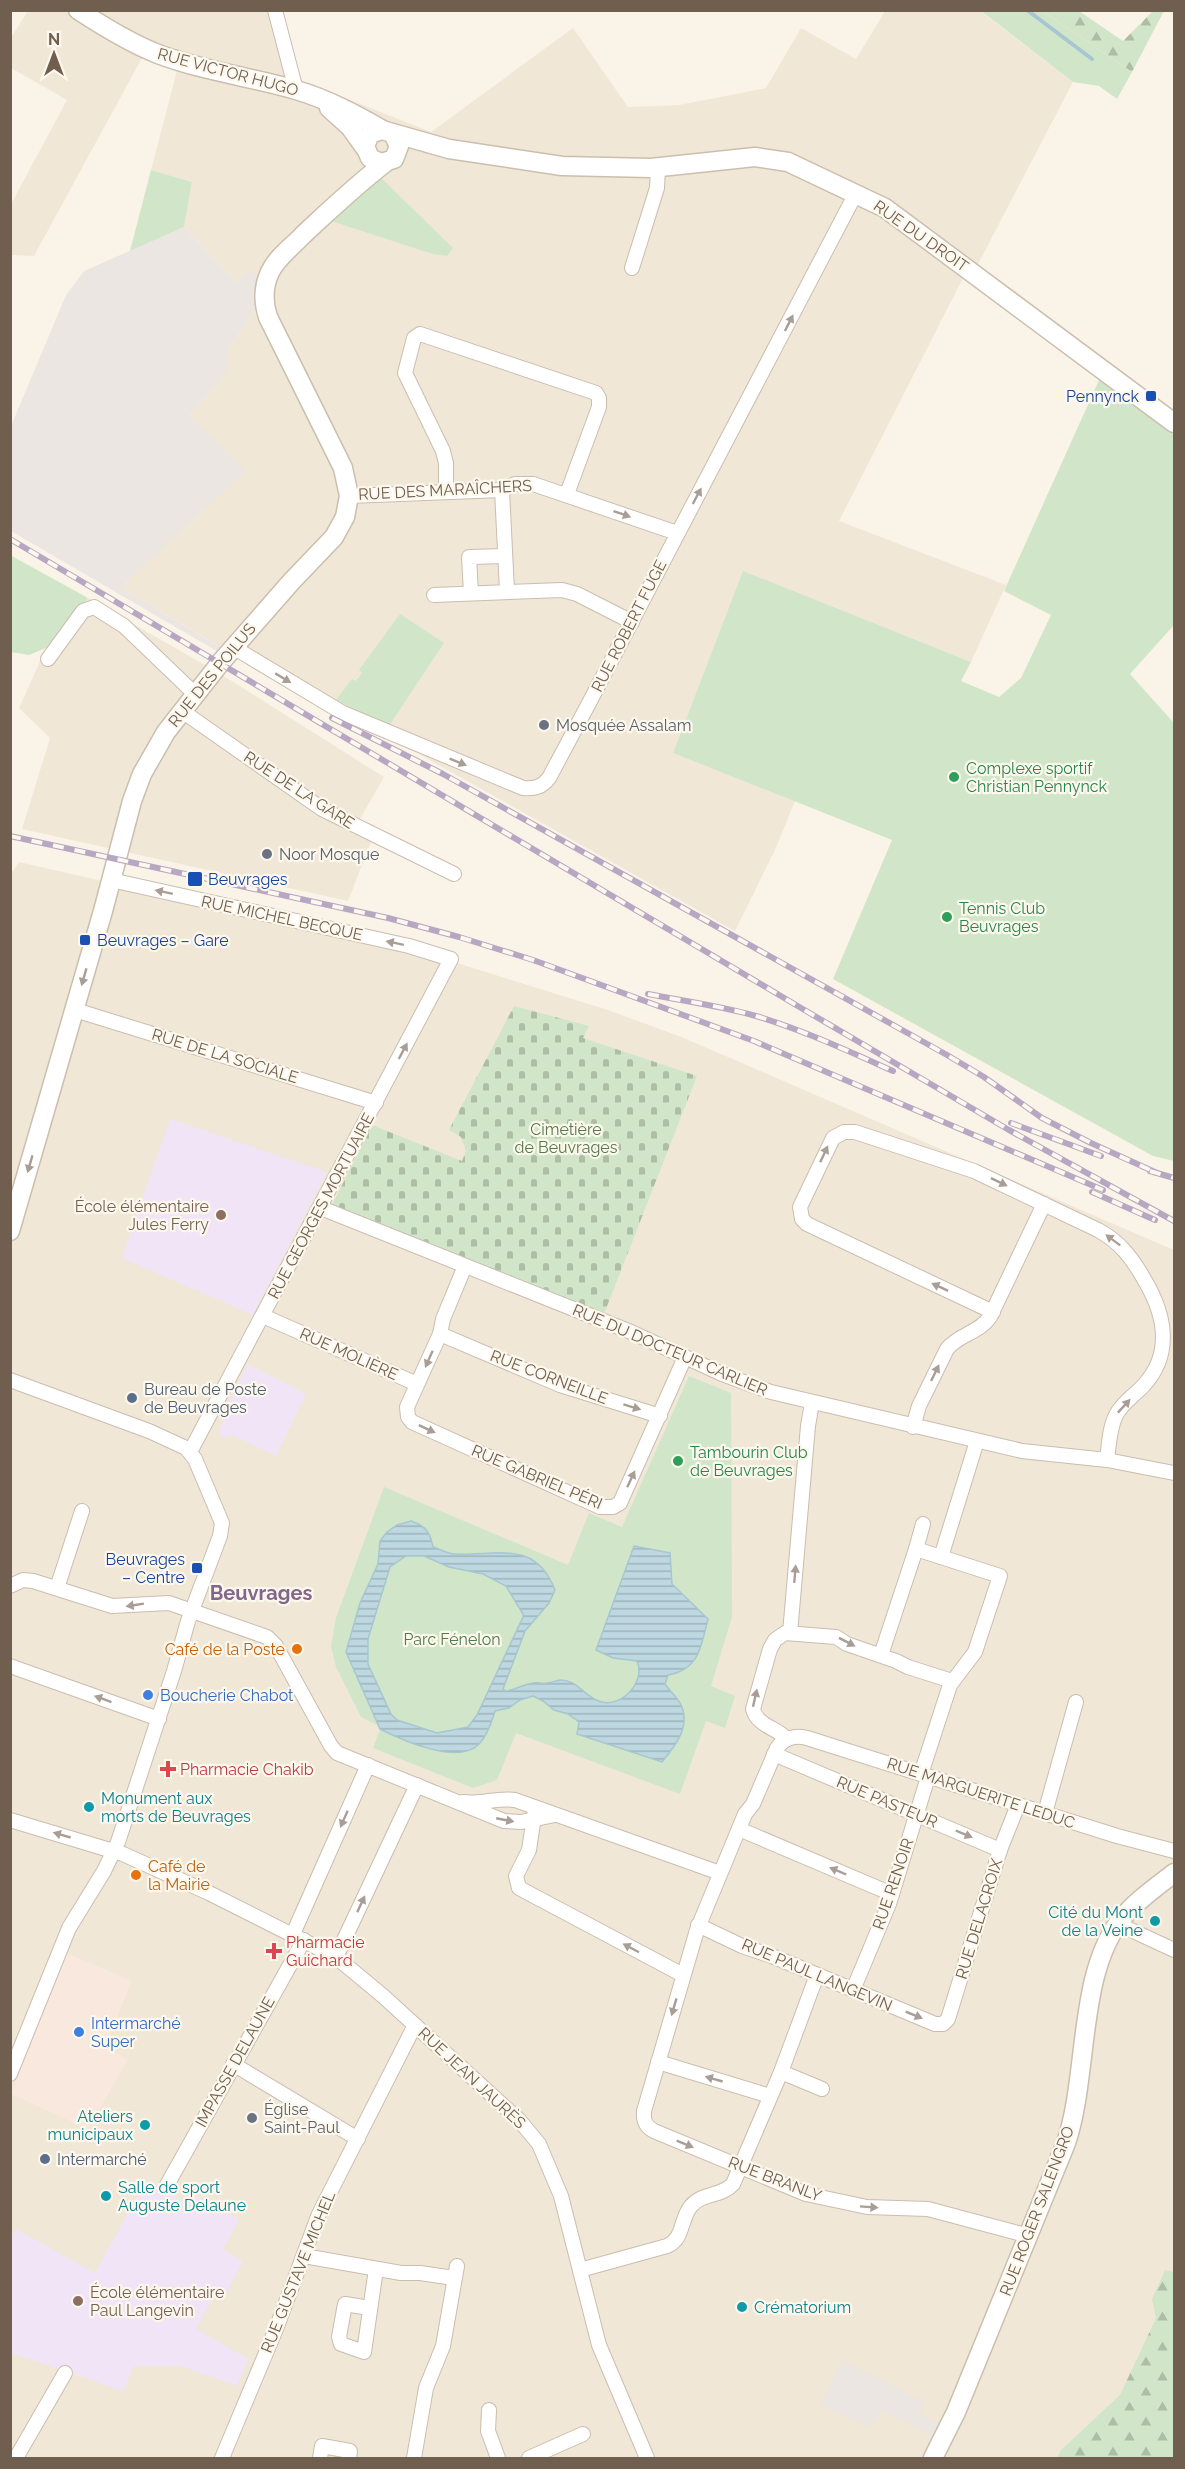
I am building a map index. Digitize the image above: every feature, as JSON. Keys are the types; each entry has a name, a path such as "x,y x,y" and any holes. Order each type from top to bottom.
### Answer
{"street":[{"name":"RUE VICTOR HUGO","path":"78,10 157,54 296,90 351,111 388,132"},
{"path":"275,10 296,90"},
{"name":"RUE VICTOR HUGO","path":"316,98 342,118 366,152"},
{"path":"388,132 399,146 397,154 388,161 375,162 366,152 366,141 370,134 388,132"},
{"name":"RUE DU DROIT","path":"388,132 449,149 562,166 658,168 766,157 794,164 856,193 896,216 1174,423"},
{"name":"RUE DU DROIT","path":"388,161 425,150 449,149"},
{"name":"RUE DES POILUS","path":"357,183 365,170 366,152"},
{"name":"RUE DES POILUS","path":"10,1231 139,780 162,737 233,647 341,528 349,496 340,462 270,322 264,295 268,275 278,261 357,183 388,161"},
{"path":"632,268 657,188 658,168"},
{"name":"RUE ROBERT FUGE","path":"233,647 343,713 523,788 531,789 543,785 549,778 632,622 856,193"},
{"path":"446,492 446,463 443,451 405,373 414,338 420,334 596,393 599,398 599,407 567,494"},
{"name":"RUE DES MARAÎCHERS","path":"349,496 502,490 515,484 533,484 677,533"},
{"path":"502,490 507,591"},
{"path":"471,593 469,557 505,556"},
{"path":"434,595 562,590 582,597 632,622"},
{"path":"48,658 83,611 94,607 124,626 196,695"},
{"name":"RUE DE LA GARE","path":"183,711 322,809 454,874"},
{"name":"RUE MICHEL BECQUE","path":"111,880 409,946 451,959"},
{"name":"RUE GEORGES MORTUAIRE","path":"190,1452 451,959"},
{"name":"RUE DE LA SOCIALE","path":"75,1010 376,1103"},
{"path":"993,1312 807,1224 802,1219 800,1207 829,1144 840,1134 855,1132 956,1164 1106,1234 1122,1247 1152,1292 1162,1318 1164,1340 1160,1361 1147,1382 1120,1408 1115,1417 1107,1460"},
{"path":"913,1427 919,1406 947,1349 954,1341 981,1327 993,1312 1044,1204"},
{"name":"RUE DU DOCTEUR CARLIER","path":"321,1208 631,1332 753,1387 976,1442 1028,1452 1107,1460 1174,1473"},
{"name":"RUE MOLIÈRE","path":"263,1316 417,1384 440,1334 443,1319 465,1266"},
{"name":"RUE CORNEILLE","path":"440,1334 560,1385 660,1416"},
{"name":"RUE GABRIEL PÉRI","path":"417,1384 406,1411 412,1422 604,1508 620,1503 684,1357"},
{"path":"10,1380 149,1431 190,1452 222,1523 220,1536 192,1610 159,1719 114,1851 72,1922 14,2055 10,2074"},
{"path":"790,1633 812,1402"},
{"path":"941,1557 976,1442"},
{"path":"57,1588 82,1511"},
{"path":"881,1655 923,1524"},
{"path":"770,2096 658,2062 698,1925 745,1814 753,1804 778,1745 787,1739 781,1732 760,1722 753,1709 772,1644 781,1635 790,1633 836,1637 850,1645 881,1655 912,1669 952,1681 977,1648 1000,1576 916,1549"},
{"path":"10,1586 18,1581 28,1580 121,1607 163,1602 192,1610 270,1640 276,1646 337,1753 508,1822 535,1812"},
{"path":"10,1666 159,1719"},
{"name":"RUE RENOIR","path":"853,1990 892,1894 952,1681"},
{"path":"1045,1814 1076,1702"},
{"name":"RUE MARGUERITE LEDUC","path":"787,1739 807,1738 1045,1814 1174,1851"},
{"name":"RUE PASTEUR","path":"774,1754 1000,1850"},
{"name":"IMPASSE DELAUNE","path":"167,2185 233,2064 298,1937 368,1765"},
{"path":"336,1957 417,1785"},
{"path":"459,1802 475,1804 507,1798 535,1812 555,1815 720,1873"},
{"name":"RUE DELACROIX","path":"935,2024 943,2024 948,2019 1000,1850 1017,1805"},
{"path":"535,1812 529,1850 516,1876 519,1888 683,1975"},
{"name":"RUE JEAN JAURÈS","path":"10,1820 114,1851 180,1879 336,1957 415,2025 520,2121 539,2144 563,2203 602,2354 647,2458"},
{"path":"739,1829 892,1894"},
{"name":"RUE ROGER SALENGRO","path":"933,2458 956,2412 1069,2135 1095,1976 1106,1944 1118,1924 1135,1904 1174,1874"},
{"path":"1118,1924 1174,1950"},
{"name":"RUE PAUL LANGEVIN","path":"698,1925 742,1946 935,2024"},
{"path":"580,2270 671,2245 678,2240 685,2216 693,2205 703,2196 723,2192 730,2187 741,2167 781,2072 817,1975"},
{"name":"RUE GUSTAVE MICHEL","path":"222,2458 322,2208 415,2025"},
{"name":"RUE BRANLY","path":"658,2062 644,2111 645,2122 650,2129 806,2194 874,2208 928,2209 1029,2236"},
{"path":"233,2064 358,2139"},
{"path":"781,2072 822,2089"},
{"path":"304,2256 376,2269 456,2272 444,2339 426,2388 414,2458"},
{"path":"369,2308 376,2269"},
{"path":"16,2458 65,2373"},
{"path":"489,2410 488,2431 498,2458"},
{"path":"529,2458 584,2434"},
{"path":"320,2458 322,2446 350,2451 349,2458"}],"shaded area":[{"path":"28,11 278,11 300,80 431,132 573,28 628,107 679,105 766,88 801,28 856,59 885,11 980,11 1073,82 976,268 964,276 839,521 1006,585 971,662 743,572 673,753 795,801 775,850 735,931 417,753 325,710 122,588 130,578 189,416 227,370 228,350 259,304 236,283 184,227 192,182 151,170 178,67 143,56 34,256 11,255 11,204 67,100 11,68 10,39"},
{"path":"184,227 236,283 249,269 258,277 259,304 228,350 228,370 189,416 245,471 122,588 223,649 220,653 11,531 11,426 66,295 84,271"},
{"path":"88,598 219,673 384,777 352,833 371,842 348,901 22,829 50,738 19,708 46,648"},
{"path":"19,862 444,959 608,1010 684,1038 1174,1250 1174,2458 11,2458 10,875"},
{"name":"École élémentaire Jules Ferry","path":"170,1119 327,1172 253,1315 122,1258"},
{"path":"248,1364 306,1394 276,1456 231,1435 222,1438 219,1430 224,1420 222,1419 225,1409"},
{"path":"67,1953 132,1981 105,2047 128,2060 88,2129 11,2094"},
{"path":"146,2180 184,2201 189,2192 239,2219 223,2250 243,2261 227,2292 219,2287 196,2329 249,2359 237,2386 181,2366 134,2366 123,2391 11,2353 10,2239 16,2229 95,2273"},
{"path":"843,2360 925,2403 920,2414 944,2426 937,2439 881,2410 869,2428 820,2405"}],"green space":[{"path":"981,11 1042,11 1132,72 1117,99 1099,86 1073,82"},
{"path":"1042,11 1079,11 1123,41 1153,11 1164,11 1132,72"},
{"path":"151,170 192,182 184,227 130,251"},
{"path":"378,175 453,248 447,256 433,254 328,220"},
{"name":"Complexe sportif Christian Pennynck","path":"1100,378 1174,428 1174,625 1130,674 1174,723 1174,1161 1153,1156 833,979 892,840 673,753 743,571 971,662 961,681 999,697 1021,678 1051,615 1004,591"},
{"path":"10,555 88,598 46,648 29,655 11,652"},
{"path":"400,614 444,643 389,726 336,700 352,679 356,681 362,673 359,670"},
{"name":"Cimetière de Beuvrages","path":"514,1006 589,1026 583,1038 697,1076 604,1314 332,1205 372,1125 462,1161 466,1151 461,1137 449,1130"},
{"name":"Parc Fénelon","path":"689,1376 731,1393 732,1617 711,1686 735,1696 725,1728 706,1721 680,1794 516,1733 497,1780 473,1788 373,1748 381,1727 361,1717 336,1667 331,1646 336,1618 384,1487 568,1565 589,1513 622,1527"},
{"path":"1165,2270 1174,2272 1174,2458 1057,2458 1061,2450 1120,2395 1156,2318 1152,2299"}],"water":[{"path":"411,1521 424,1527 433,1547 450,1553 514,1554 537,1563 547,1574 555,1590 549,1603 525,1631 503,1689 506,1691 535,1683 561,1680 572,1683 596,1700 610,1703 624,1697 635,1685 638,1677 637,1661 613,1658 596,1650 634,1546 670,1553 672,1584 708,1619 701,1647 693,1662 687,1668 668,1675 665,1684 680,1703 684,1719 677,1742 662,1762 577,1734 579,1722 568,1714 554,1710 533,1696 520,1700 509,1708 495,1711 484,1738 469,1751 444,1752 429,1749 380,1729 346,1652 360,1603 378,1564 380,1541 397,1525","holes":["406,1556 424,1556 449,1567 483,1574 506,1586 523,1614 477,1715 468,1727 437,1733 397,1720 391,1714 368,1664 368,1639 390,1567"]}],"waterway":[{"path":"1027,10 1092,59"}],"railway":[{"path":"10,539 1009,1130 1174,1221"},
{"path":"332,718 443,774 947,1055 984,1077 1042,1118 1157,1173"},
{"path":"10,836 388,918 533,960 754,1041 1103,1190"},
{"path":"648,994 716,1006 756,1016 808,1034 893,1071"},
{"path":"1011,1123 1101,1156"},
{"path":"1150,1171 1174,1178"},
{"path":"1092,1192 1155,1220"}],"place":[{"name":"Pennynck","path":"1151,396"},
{"name":"Mosquée Assalam","path":"544,725"},
{"name":"Complexe sportif Christian Pennynck","path":"954,777"},
{"name":"Noor Mosque","path":"267,854"},
{"name":"Beuvrages","path":"195,879"},
{"name":"Tennis Club Beuvrages","path":"947,917"},
{"name":"Beuvrages – Gare","path":"85,940"},
{"name":"École élémentaire Jules Ferry","path":"221,1215"},
{"name":"Bureau de Poste de Beuvrages","path":"132,1398"},
{"name":"Tambourin Club de Beuvrages","path":"678,1461"},
{"name":"Beuvrages – Centre","path":"197,1568"},
{"name":"Café de la Poste","path":"297,1649"},
{"name":"Boucherie Chabot","path":"148,1695"},
{"name":"Pharmacie Chakib","path":"168,1769"},
{"name":"Monument aux morts de Beuvrages","path":"89,1807"},
{"name":"Café de la Mairie","path":"136,1875"},
{"name":"Cité du Mont de la Veine","path":"1155,1921"},
{"name":"Pharmacie Guichard","path":"274,1951"},
{"name":"Intermarché Super","path":"79,2032"},
{"name":"Église Saint-Paul","path":"252,2118"},
{"name":"Ateliers municipaux","path":"145,2125"},
{"name":"Intermarché","path":"45,2159"},
{"name":"Salle de sport Auguste Delaune","path":"106,2196"},
{"name":"École élémentaire Paul Langevin","path":"78,2301"},
{"name":"Crématorium","path":"742,2307"}],"district":[{"name":"Beuvrages","path":"261,1593"}]}
